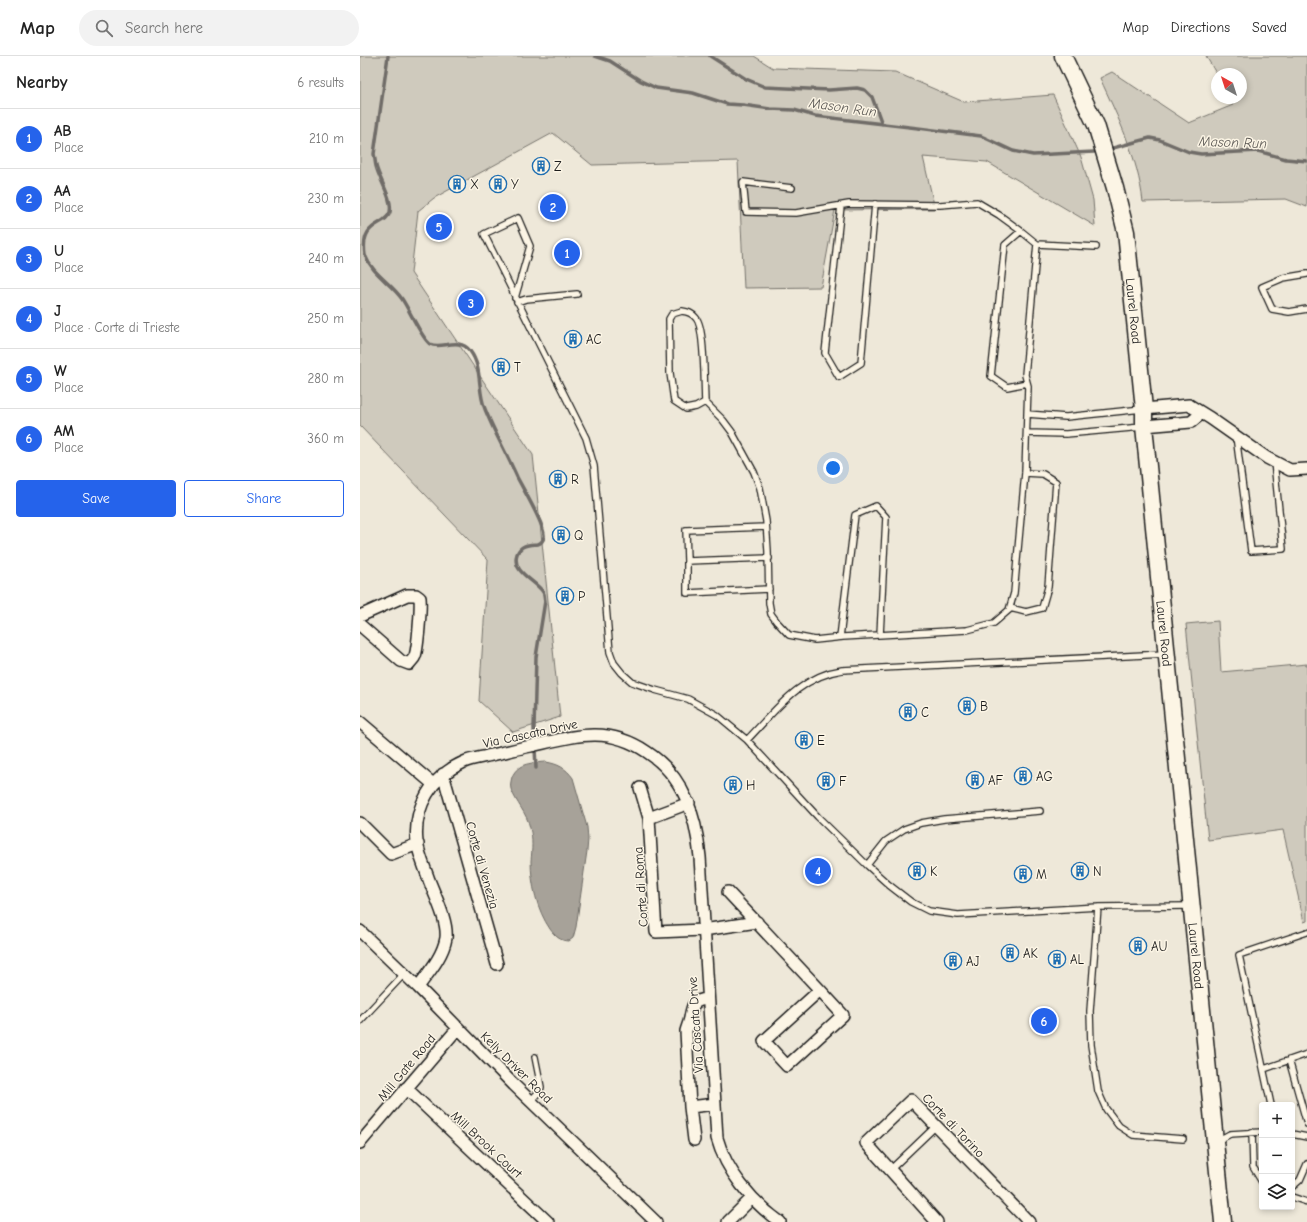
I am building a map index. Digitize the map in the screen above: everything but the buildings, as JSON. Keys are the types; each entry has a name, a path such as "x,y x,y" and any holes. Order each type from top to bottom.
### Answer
{"main road":[{"name":"Laurel Road","path":"1063,56 1096,125 1115,188 1126,232 1222,1222"}],"street":[{"path":"1144,409 1189,405 1274,462 1290,470 1307,469"},
{"path":"1144,426 1191,422 1202,413"},
{"path":"360,616 407,595 416,595 420,598 420,609 415,656 409,664 401,661 360,625"},
{"path":"360,722 434,784"},
{"name":"Via Cascata Drive","path":"418,987 440,955 446,936 443,919 418,844 416,831 420,809 428,792 443,774 466,762 527,746 576,736 594,734 614,737 628,742 650,754 663,765 672,776 688,804 696,826 717,1138 720,1148 736,1176 752,1198 780,1222"},
{"name":"Corte di Venezia","path":"443,774 497,964"},
{"name":"Corte di Roma","path":"640,788 649,818 656,932 703,930"},
{"path":"649,818 688,804"},
{"path":"360,823 391,854 418,844"},
{"path":"728,892 757,922 820,990 843,1015 788,1066 764,1041 820,990"},
{"path":"703,930 757,922"},
{"name":"Kelly Driver Road","path":"360,931 530,1100 656,1222"},
{"path":"694,1140 690,1107 686,1031 694,1004 701,999 708,999"},
{"name":"Mill Gate Road","path":"360,1143 458,1028"},
{"name":"Mill Brook Court","path":"406,1088 541,1220"},
{"name":"Corte di Torino","path":"938,1222 866,1143 911,1100 1029,1222"},
{"path":"690,1107 715,1104"},
{"path":"728,1222 752,1198"}],"lane":[{"path":"792,188 743,182 746,212 796,213 841,206 875,204 940,205 977,202 999,215 1037,244 1096,247"},
{"path":"841,206 825,353 839,377 861,363 875,204"},
{"path":"516,300 530,246 518,218 484,234 516,300 586,438 594,466 610,652 614,663 632,682 688,699 717,715 747,740 818,817 867,865 911,902 929,911 958,915 1098,907 1192,906"},
{"path":"1021,231 1005,244 991,376 1007,387 1027,383"},
{"path":"705,402 696,407 686,409 674,401 669,351 669,319 672,314 682,311 689,312 697,318 701,331 705,402 723,420 732,432 754,472 760,488 769,558 769,603 771,614 776,622 790,635 815,640 840,637 967,630 994,624 1009,610 1014,593 1025,473 1027,383 1025,375 1037,244"},
{"path":"1307,274 1283,278 1262,286 1272,309 1289,312 1307,309"},
{"path":"516,300 578,294"},
{"path":"1027,414 1066,417 1144,409"},
{"path":"1027,432 1066,434 1144,426"},
{"path":"1236,436 1251,551 1283,549 1274,462"},
{"path":"1010,608 1026,612 1042,608 1048,587 1056,482 1043,474 1025,473"},
{"path":"840,637 855,515 876,506 886,517 880,635"},
{"path":"766,527 686,530 687,593 769,589"},
{"path":"687,561 769,558"},
{"path":"747,740 790,695 805,683 831,672 842,670 1166,654"},
{"path":"867,865 886,841 904,829 921,823 944,819 1040,811"},
{"path":"1098,907 1090,1011 1091,1045 1098,1091 1106,1109 1119,1126 1133,1134 1183,1139"},
{"path":"1270,1102 1239,955 1307,932"},
{"path":"360,1021 404,974"},
{"path":"1264,1069 1307,1054"},
{"path":"530,1100 540,1091 541,1087 535,1057"},
{"path":"1289,1060 1307,1124"},
{"path":"890,1170 936,1126"},
{"path":"1252,1132 1253,1167 1259,1177"},
{"path":"1215,1142 1230,1134 1259,1132"},
{"path":"1295,1135 1307,1137"},
{"path":"1295,1184 1300,1180 1307,1164"},
{"path":"1295,1198 1306,1202"}],"shaded area":[{"path":"360,56 754,56 773,68 895,72 964,102 1053,95 1081,157 1093,200 1095,226 987,162 923,157 935,209 835,210 821,287 744,288 738,161 592,165 553,133 434,198 418,211 411,273 533,455 560,717 513,732 479,701 488,560 360,426"},
{"path":"1206,56 1307,56 1307,207 1286,199 1143,202 1137,169 1132,154 1100,78 1112,72 1189,123 1233,104 1247,104 1247,68 1213,68"},
{"path":"1218,621 1221,672 1307,664 1307,921 1304,922 1283,830 1208,840 1186,624"},
{"path":"546,762 561,767 573,778 587,827 587,851 576,927 573,938 569,941 560,939 554,934 545,922 538,905 532,879 532,840 529,823 511,788 512,777 518,768 526,764"}],"waterway":[{"path":"388,56 374,154 378,171 390,201 390,212 388,217 374,226 366,236 364,244 365,255 372,268 398,293 423,336 430,344 439,346 461,344 470,351 477,365 481,394 485,409 517,477 534,508 544,532 542,541 538,544 521,548 517,554 516,560 520,571 543,592 545,601 536,657 534,728 536,768"},
{"name":"Mason Run","path":"595,56 610,61 641,81 656,88 693,93 727,104 794,110 815,116 981,136 1013,151 1033,155 1094,152"},
{"path":"710,56 746,79 765,87 829,90 857,88 865,90 872,97 882,124"},
{"name":"Mason Run","path":"1113,148 1150,138 1160,140 1189,152 1201,154 1258,151 1286,159 1307,161"}],"place":[{"name":"Z","path":"541,166"},
{"name":"X","path":"457,184"},
{"name":"Y","path":"498,184"},
{"name":"AA","path":"553,207"},
{"name":"W","path":"439,227"},
{"name":"AB","path":"567,253"},
{"name":"U","path":"471,303"},
{"name":"AC","path":"573,339"},
{"name":"T","path":"501,367"},
{"name":"R","path":"558,479"},
{"name":"Q","path":"561,535"},
{"name":"P","path":"565,596"},
{"name":"B","path":"967,706"},
{"name":"C","path":"908,712"},
{"name":"E","path":"804,740"},
{"name":"AG","path":"1023,776"},
{"name":"AF","path":"975,780"},
{"name":"F","path":"826,781"},
{"name":"H","path":"733,785"},
{"name":"J","path":"818,871"},
{"name":"K","path":"917,871"},
{"name":"N","path":"1080,871"},
{"name":"M","path":"1023,874"},
{"name":"AU","path":"1138,946"},
{"name":"AK","path":"1010,953"},
{"name":"AL","path":"1057,959"},
{"name":"AJ","path":"953,961"},
{"name":"AM","path":"1044,1021"}]}
